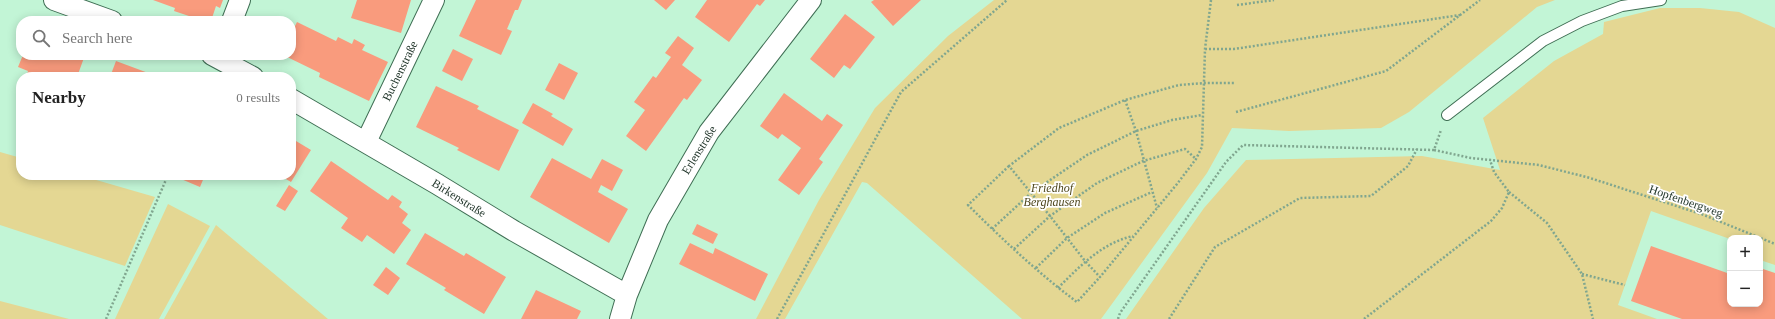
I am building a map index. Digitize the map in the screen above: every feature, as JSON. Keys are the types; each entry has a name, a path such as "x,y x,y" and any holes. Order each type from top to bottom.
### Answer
{"street":[{"path":"54,0 98,16"},
{"path":"234,16 240,0"},
{"name":"Buchenstraße","path":"366,142 434,0"},
{"name":"Erlenstraße","path":"620,319 627,295 658,220 709,132 811,0"},
{"path":"223,60 244,72"},
{"name":"Birkenstraße","path":"296,102 366,142 514,232 627,295"}],"lane":[{"path":"1447,115 1542,41 1582,21 1622,6 1661,0"}],"path":[{"path":"776,319 901,92 1006,0"},
{"path":"1211,0 1205,49 1205,83 1202,115 1202,147 1196,159 1177,184 1100,277 1077,302 1058,288 1014,249 968,205 1009,166 1059,128 1125,100 1179,85 1205,83 1234,83"},
{"path":"1237,5 1274,0"},
{"path":"1236,112 1386,71 1480,0"},
{"path":"1205,49 1234,49 1462,14"},
{"path":"1125,100 1136,131 1143,162 1157,208"},
{"path":"992,229 1031,193 1087,155 1136,131 1172,120 1202,115"},
{"path":"1434,150 1447,115"},
{"name":"Hopfenbergweg","path":"1118,319 1120,313 1226,162 1242,145 1434,150 1471,158 1539,165 1590,178 1704,215 1775,244"},
{"path":"1014,249 1050,216 1097,183 1143,162 1185,149 1196,159"},
{"path":"1169,319 1214,247 1300,198 1371,196 1408,166 1417,149"},
{"path":"1490,160 1494,172 1509,192 1547,223 1582,274 1594,319"},
{"path":"1009,166 1100,277"},
{"path":"106,319 166,180"},
{"path":"1036,268 1067,238 1105,213 1152,192"},
{"path":"1364,319 1491,221 1502,208 1509,192"},
{"path":"1058,288 1085,260 1120,239 1134,236"},
{"path":"1582,274 1625,285"}],"green space":[{"name":"Friedhof Berghausen","path":"994,0 1555,0 1537,7 1409,112 1381,128 1289,131 1232,128 1207,173 1101,319 1022,319 867,183 862,182 785,319 756,319 819,200 875,108 948,36"},
{"path":"1660,8 1700,8 1739,12 1775,28 1775,265 1763,261 1763,235 1727,235 1727,238 1651,211 1618,305 1657,319 1126,319 1204,208 1246,160 1422,156 1500,170 1483,118 1554,61 1603,34 1604,22"},
{"path":"0,152 16,157 16,180 96,180 155,197 125,266 0,225"},
{"path":"168,204 210,226 159,319 115,319"},
{"path":"216,225 328,319 164,319"},
{"path":"0,301 69,319 0,319"}],"building":[{"path":"153,0 223,0 220,8 216,6 213,16 189,16 174,11 175,8"},
{"path":"357,0 411,0 401,33 351,18"},
{"path":"476,0 522,0 518,10 515,10 507,29 512,31 501,55 459,36"},
{"path":"654,0 675,0 666,10"},
{"path":"707,0 765,0 760,6 757,4 729,42 695,17"},
{"path":"874,0 921,0 893,26 871,2"},
{"path":"845,14 875,37 850,69 844,65 834,78 810,59"},
{"path":"297,22 336,41 338,37 352,44 354,39 365,45 362,50 388,62 369,101 319,77 320,73 293,60 296,60"},
{"path":"678,36 694,48 682,65 702,80 687,100 684,98 646,151 626,136 645,110 634,102 653,76 656,78 671,57 665,53"},
{"path":"453,49 473,59 462,81 442,71"},
{"path":"21,60 83,60 79,72 28,72 18,67"},
{"path":"116,61 146,72 112,72"},
{"path":"559,63 578,73 564,100 545,90"},
{"path":"436,86 479,106 477,109 519,130 499,171 457,150 459,148 416,127"},
{"path":"784,93 822,121 827,114 843,125 819,159 823,162 799,195 778,180 801,148 782,134 778,139 760,126"},
{"path":"533,103 553,114 551,116 573,129 563,146 522,123"},
{"path":"296,141 311,150 296,174"},
{"path":"552,158 591,179 602,159 623,170 612,191 601,185 598,192 628,209 609,243 530,197"},
{"path":"331,161 388,200 392,195 402,202 399,207 408,214 402,223 411,230 394,254 367,235 362,242 341,228 348,218 310,191"},
{"path":"183,180 203,180 200,187"},
{"path":"289,185 298,191 285,211 276,206"},
{"path":"697,224 718,234 713,244 692,234"},
{"path":"425,233 464,256 466,253 506,277 484,314 444,290 446,288 406,264"},
{"path":"690,243 713,254 715,248 768,274 755,301 679,264"},
{"path":"1651,246 1727,273 1727,307 1763,307 1763,269 1775,273 1775,319 1682,319 1631,301"},
{"path":"386,267 400,278 388,295 373,285"},
{"path":"536,290 581,311 577,319 521,319"}]}
